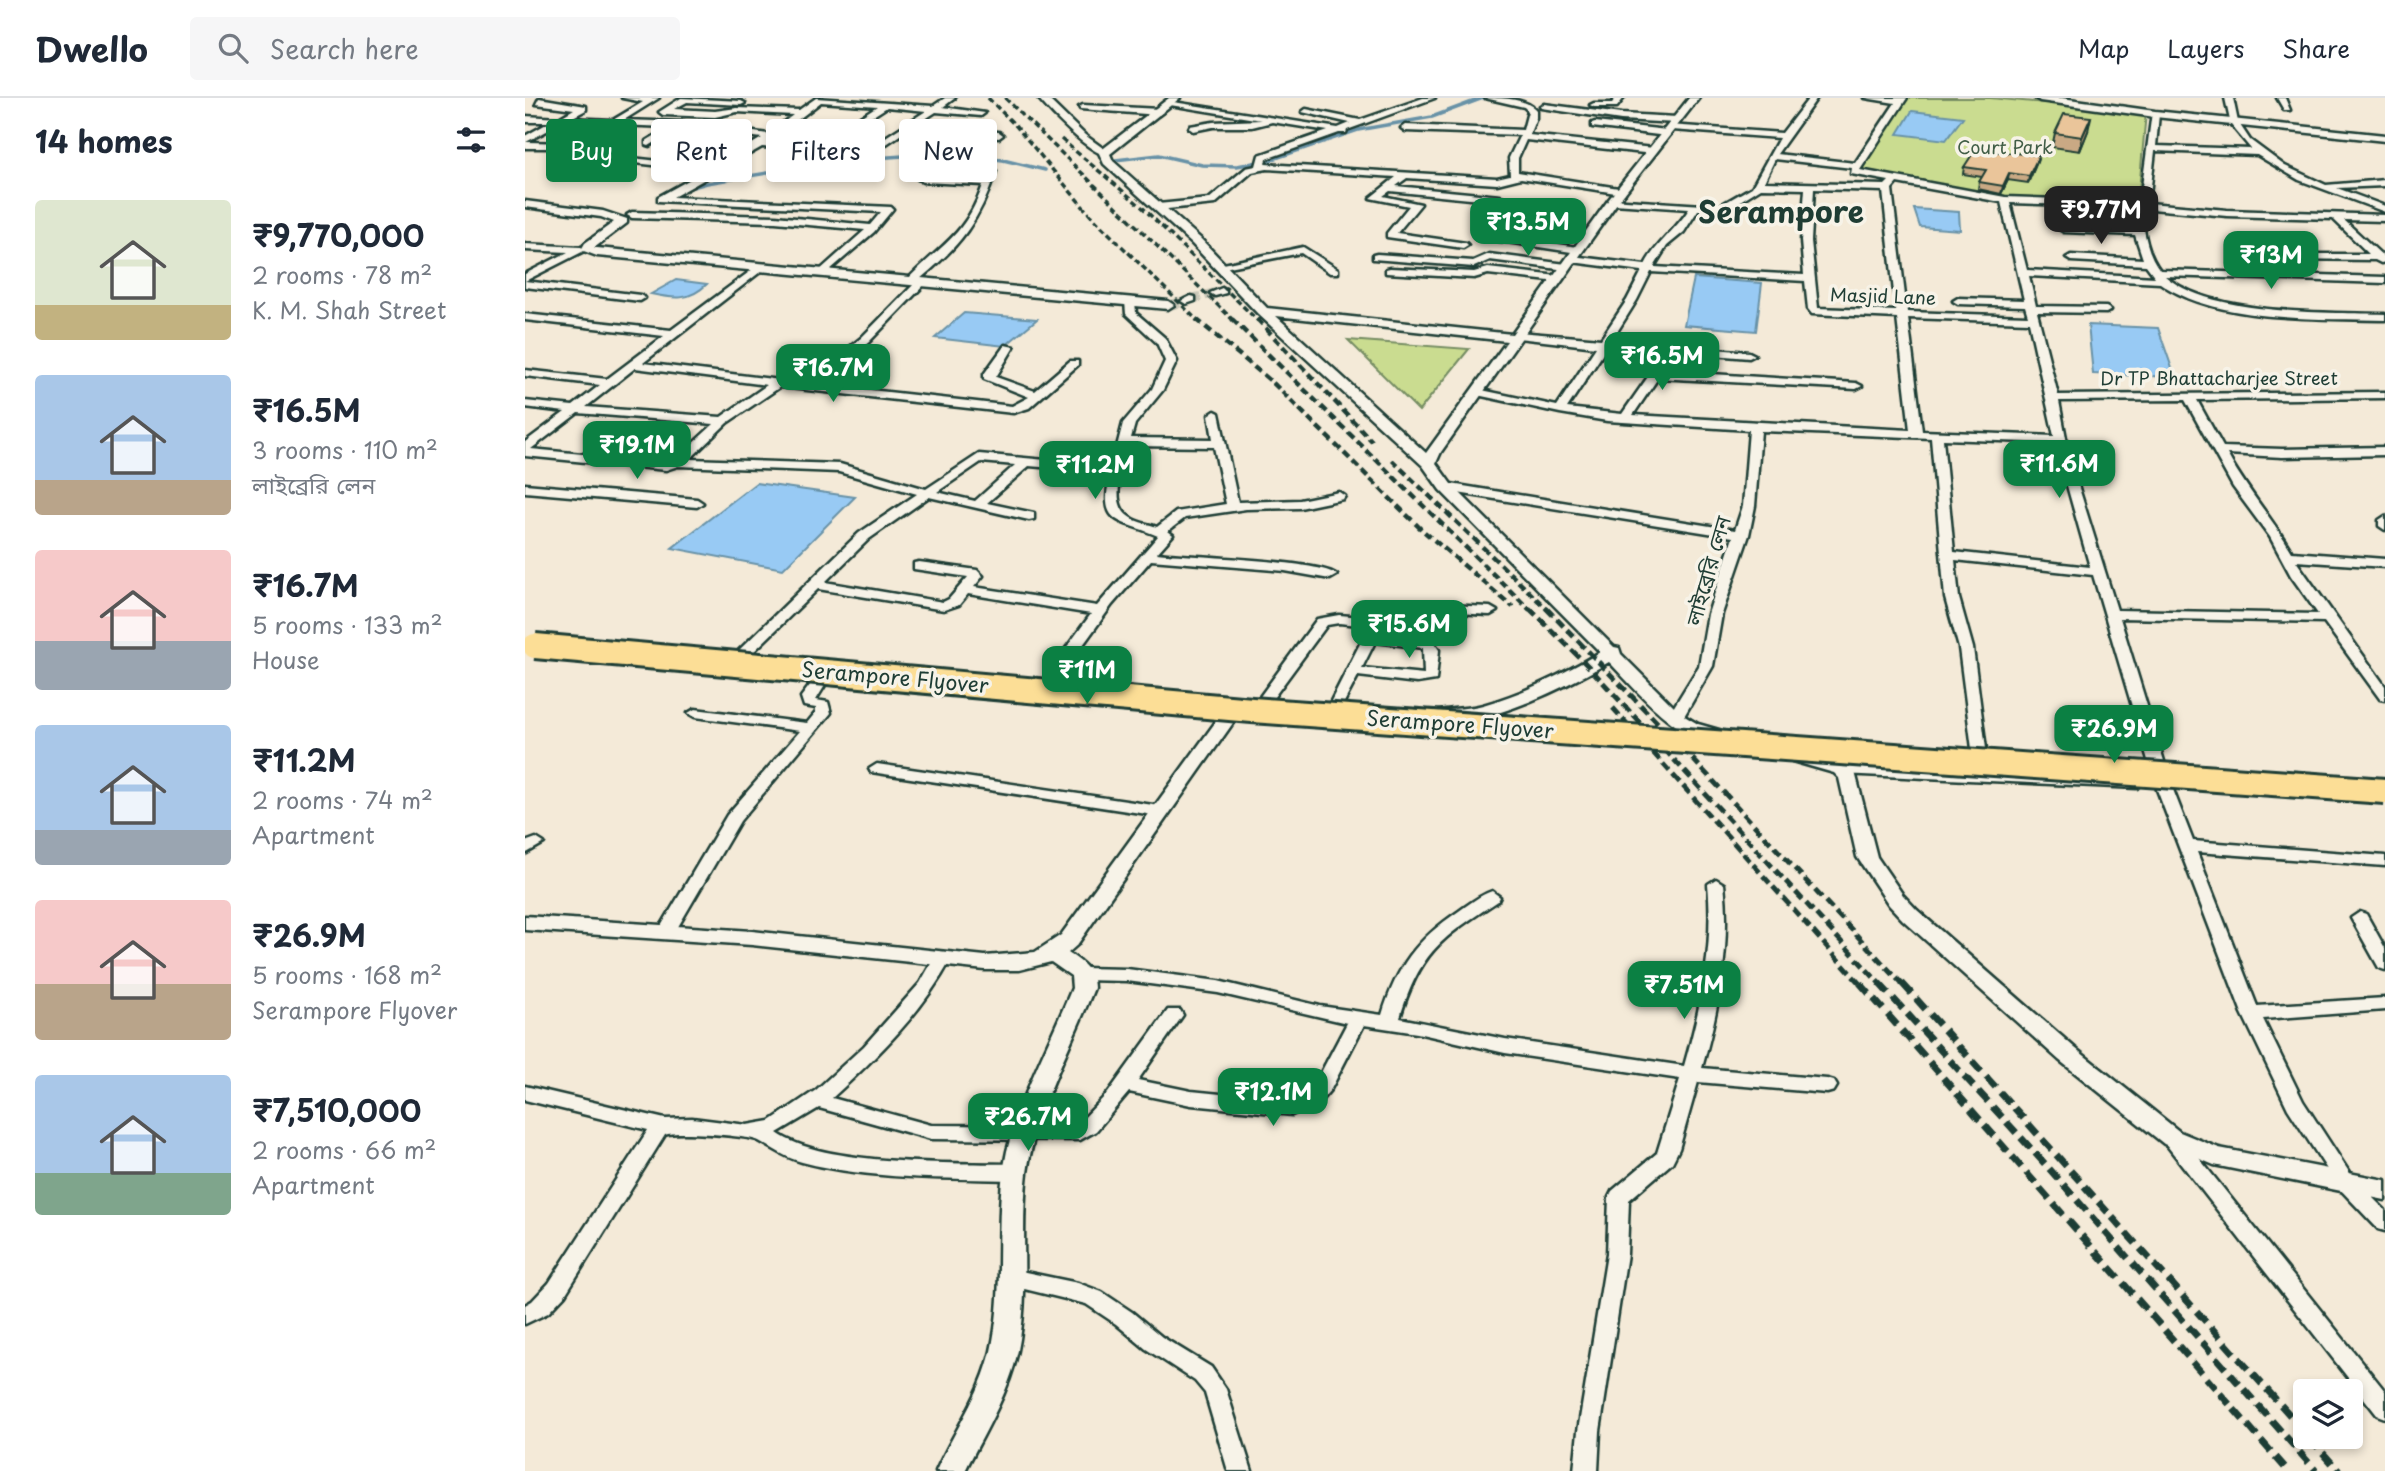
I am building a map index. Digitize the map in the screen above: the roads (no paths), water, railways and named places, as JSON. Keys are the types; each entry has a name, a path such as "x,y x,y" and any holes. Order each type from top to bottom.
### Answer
{"main road":[{"name":"Serampore Flyover","path":"530,649 1252,710 2385,791"}],"street":[{"path":"545,98 539,102 583,107 563,119"},
{"path":"626,98 654,99"},
{"path":"795,119 821,98 981,113"},
{"path":"920,119 951,98"},
{"path":"1042,98 1082,137 1104,153 1108,162 1219,266 1263,312 1429,463 1445,487 1613,652 1675,718 1703,732 1841,769 2385,802"},
{"path":"1260,167 1262,157 1343,131 1431,98"},
{"path":"1489,98 1528,106 1612,106 1621,98"},
{"path":"1429,463 1434,452 1613,201 1694,98"},
{"path":"1613,201 1721,209 1753,192 1786,132 1813,98"},
{"path":"1869,98 1901,99"},
{"path":"2033,98 2155,114 2385,138"},
{"path":"2229,98 2233,122 2261,152 2294,174 2385,209"},
{"path":"2281,98 2287,108"},
{"path":"620,119 654,99"},
{"path":"646,123 679,101 689,99 741,103"},
{"path":"1890,184 1854,172 1901,99"},
{"path":"1104,153 1173,100 1343,131"},
{"path":"761,144 819,148 886,104"},
{"path":"1518,176 1511,169 1533,117 1528,106"},
{"path":"1544,106 1673,125"},
{"path":"1083,107 1159,112"},
{"path":"666,111 715,114 737,110 803,113"},
{"path":"1306,112 1365,123"},
{"path":"2155,114 2138,232 2149,261 2159,276 2190,298 2221,308 2385,317"},
{"path":"525,118 546,120"},
{"path":"1193,128 1213,123 1255,126 1273,118"},
{"path":"637,123 651,123"},
{"path":"1595,125 1673,125 1786,132"},
{"path":"525,128 546,129"},
{"path":"1405,128 1525,135 1653,151"},
{"path":"525,143 546,129"},
{"path":"752,149 766,140"},
{"path":"525,143 546,144"},
{"path":"2151,148 2203,152 2261,152"},
{"path":"1772,156 1857,166"},
{"path":"1158,207 1212,202 1249,170 1285,166 1497,181 1518,176 1622,191"},
{"path":"1405,175 1375,198 1416,205 1390,235 1462,245"},
{"path":"526,278 584,250 628,218 694,182"},
{"path":"809,385 865,340 917,281 960,239 977,214 988,183 972,182"},
{"path":"2324,186 2385,183"},
{"path":"1890,184 1900,315 1916,434"},
{"path":"1758,185 1810,187 1890,184 2005,200 2140,205 2227,213 2385,218"},
{"name":"Masjid Lane","path":"1810,187 1806,241 1813,309 1816,312 1900,315 2032,310"},
{"path":"1386,188 1500,199"},
{"path":"661,199 888,209 873,228 823,273"},
{"path":"2005,200 2053,398 2059,440 2164,787 2251,1013 2300,1114 2346,1183 2385,1223"},
{"path":"525,204 628,218 775,219 873,228"},
{"path":"1560,411 1601,343 1632,300 1647,268 1664,244 1681,230 1695,208"},
{"path":"2336,217 2382,260"},
{"path":"2064,229 2138,232"},
{"path":"1483,236 1572,259"},
{"path":"525,247 584,250 1169,305"},
{"path":"1219,266 1303,250 1334,271"},
{"path":"1377,257 1474,264 1489,257 1572,259 1647,268 1809,278"},
{"path":"2283,257 2382,260"},
{"path":"2071,258 2149,261"},
{"path":"527,445 759,267"},
{"path":"1390,271 1474,275 1488,271 1558,278"},
{"path":"2021,273 2385,280"},
{"path":"526,278 641,298"},
{"path":"1053,684 1069,655 1101,611 1166,535 1134,526 1121,519 1111,497 1129,423 1157,390 1171,361 1167,350 1154,334 1131,314 1130,301"},
{"path":"1958,301 2032,310 2106,310"},
{"path":"1263,312 1749,355"},
{"path":"525,317 674,334"},
{"path":"1009,347 990,374 990,379 1037,396"},
{"path":"1625,418 1672,348"},
{"path":"634,365 1005,410 1020,409 1074,363"},
{"path":"525,373 611,383"},
{"path":"1655,374 1856,386"},
{"path":"678,462 723,421 778,383"},
{"path":"1477,392 1560,411 1625,418 1755,427 2059,440"},
{"name":"Dr TP Bhattacharjee Street","path":"2053,398 2385,395"},
{"path":"2189,397 2239,487 2276,536 2298,576 2385,695"},
{"path":"525,404 574,411 634,411 723,421"},
{"path":"1215,415 1233,507"},
{"name":"লাইব্রেরি লেন","path":"1675,718 1706,666 1715,614 1749,506 1755,427"},
{"path":"1937,435 1952,598 1966,648 1983,777"},
{"path":"1124,442 1219,443"},
{"path":"527,445 661,466 678,462 840,468 930,494 1029,516"},
{"path":"2218,450 2282,453 2385,451"},
{"path":"741,656 870,531 930,494 979,458 1117,470"},
{"path":"977,505 1026,462"},
{"path":"1445,487 1742,535"},
{"path":"525,488 697,503"},
{"path":"1159,532 1177,516 1233,507 1300,504 1339,496"},
{"path":"2385,520 2385,526"},
{"path":"1948,555 2098,572"},
{"path":"1149,556 1217,564 1282,566 1330,575"},
{"path":"2287,556 2385,563"},
{"path":"814,584 944,606 951,605 975,574 919,566"},
{"path":"965,590 1101,611"},
{"path":"1335,707 1378,622 1385,615 1395,612 1490,611"},
{"path":"2111,614 2329,618"},
{"path":"1263,702 1322,622 1339,619 1378,622"},
{"path":"1355,671 1417,679 1431,677 1429,644 1371,637"},
{"path":"530,649 579,641 1263,702 1466,715 1540,689 1613,652"},
{"path":"530,649 822,679 1557,741"},
{"path":"667,933 733,819 824,713 823,705 809,703 808,697 822,679"},
{"path":"695,713 811,728"},
{"path":"525,923 752,938 1011,964 1054,954 1069,940 1231,713"},
{"path":"877,769 1160,811"},
{"path":"1841,769 1853,787 1867,858 1903,908 2067,1054 2172,1138 2385,1408"},
{"path":"2186,846 2385,861"},
{"path":"1586,1471 1589,1432 1616,1254 1618,1201 1621,1193 1665,1158 1691,1074 1707,1009 1719,938 1720,903 1716,884"},
{"path":"1389,1023 1404,978 1421,952 1464,915 1492,897"},
{"path":"2360,918 2385,964"},
{"path":"1054,954 1081,974 1127,975 1218,987 1319,1012 1505,1046 1691,1074 1827,1086"},
{"path":"525,1093 663,1126 682,1125 761,1132 785,1122 815,1100 861,1058 924,990 943,959"},
{"path":"950,1471 1001,1367 1008,1325 1015,1172 1025,1132 1083,988 1081,974"},
{"path":"2251,1013 2385,1004"},
{"path":"815,1100 931,1132 1069,1135 1087,1130 1174,1015"},
{"path":"1124,1084 1191,1098 1291,1108 1312,1098 1324,1084 1359,1018"},
{"path":"525,1315 540,1307 557,1289 663,1126"},
{"path":"761,1132 779,1145 803,1155 838,1161 912,1169 1015,1172"},
{"path":"2172,1138 2214,1156 2385,1190"},
{"path":"1010,1278 1078,1292 1094,1298 1154,1343 1203,1374 1215,1389 1240,1471"}],"water":[{"path":"1912,111 1963,117 1946,140 1898,134"},
{"path":"1914,209 1959,212 1960,230 1920,227"},
{"path":"1694,278 1762,283 1756,331 1684,325"},
{"path":"676,280 707,284 688,296 667,297 651,294"},
{"path":"964,313 1037,319 1005,346 935,338"},
{"path":"2088,325 2158,328 2175,377 2093,374"},
{"path":"756,483 855,497 783,569 672,548"}],"waterway":[{"path":"1115,160 1159,155 1202,165 1237,166 1270,160 1358,130 1432,117 1483,98"},
{"path":"676,196 682,190 707,183 791,169 811,159 831,155 875,158 945,153 1003,160 1045,170"}],"tunnel":[{"path":"1191,299 1215,293"},
{"path":"1170,305 1186,301"}],"railway":[{"path":"988,98 1016,126 1090,215 1198,321"},
{"path":"1005,98 1234,321"},
{"path":"1061,139 1143,208 1258,321"},
{"path":"1196,319 1272,382 1421,529 1513,607"},
{"path":"1232,319 1530,610"},
{"path":"1257,319 1372,441"},
{"path":"1392,460 1547,609"},
{"path":"1529,608 1588,666 1881,985"},
{"path":"1547,609 1689,755 1903,985"},
{"path":"1613,708 1861,985"},
{"path":"1860,983 2288,1471"},
{"path":"1879,983 2046,1165 2316,1471"},
{"path":"1902,983 2293,1419"},
{"path":"2320,1449 2339,1471"}],"district":[{"name":"Serampore","path":"1781,213"}],"park label":[{"name":"Court Park","path":"2005,148"}]}
